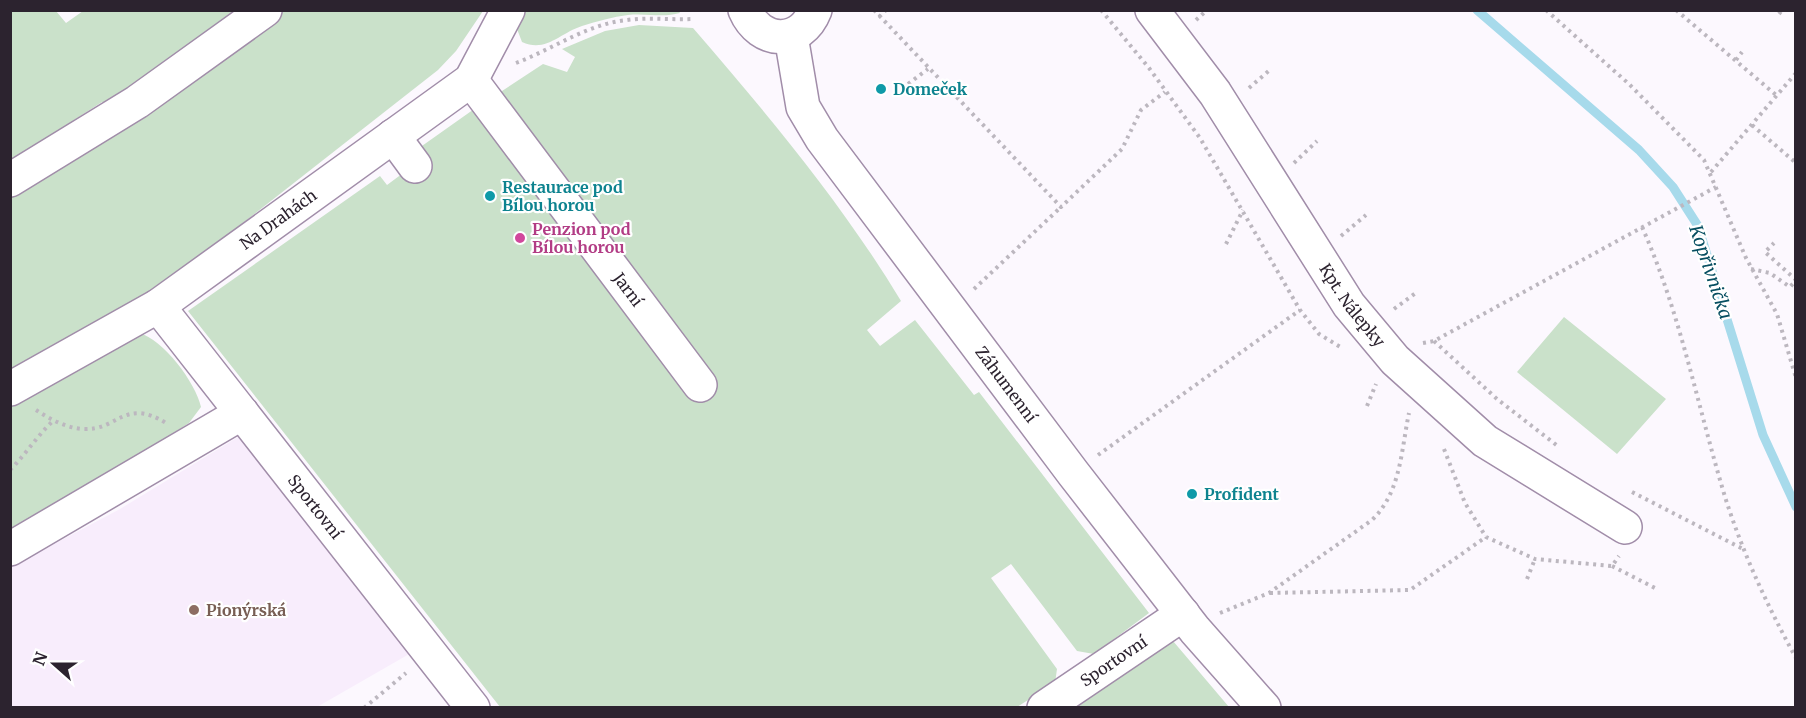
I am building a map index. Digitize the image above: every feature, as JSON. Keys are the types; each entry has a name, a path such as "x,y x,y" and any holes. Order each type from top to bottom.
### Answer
{"street":[{"path":"10,180 137,102 265,10"},
{"name":"Na Drahách","path":"10,389 158,306 471,80 508,10"},
{"path":"745,10 757,29 768,35 791,36 810,22 815,10"},
{"name":"Kpt. Nálepky","path":"1152,10 1215,93 1349,305 1395,360 1485,441 1632,529"},
{"name":"Záhumenní","path":"791,36 804,106 822,139 1073,473 1197,616 1264,708"},
{"name":"Jarní","path":"471,80 700,385"},
{"path":"393,136 416,166"},
{"name":"Sportovní","path":"158,306 473,708"},
{"path":"10,549 242,413"},
{"name":"Sportovní","path":"1044,708 1197,616"}],"path":[{"path":"874,10 1061,207"},
{"path":"879,17 886,10"},
{"path":"1101,10 1200,138 1244,210 1300,310 1319,334 1346,350"},
{"path":"1546,10 1629,84 1704,160 1751,269 1777,314 1796,378"},
{"path":"1676,10 1776,95"},
{"path":"471,80 541,53 582,31 603,25 627,20 692,19"},
{"path":"1736,60 1742,52"},
{"path":"908,84 928,69"},
{"path":"1244,92 1270,69"},
{"path":"1711,172 1796,73"},
{"path":"950,312 1122,149 1141,110 1165,92"},
{"path":"1752,124 1796,163"},
{"path":"1292,165 1317,141"},
{"path":"1367,406 1378,379 1395,360 1416,345 1434,341 1716,187"},
{"path":"1226,244 1244,210"},
{"path":"1334,241 1366,215"},
{"path":"1642,226 1661,269 1676,316 1726,500 1743,549 1768,606 1796,658"},
{"path":"1751,269 1770,273 1790,287 1796,280 1765,252 1774,243"},
{"path":"1391,311 1417,292"},
{"path":"1073,473 1300,310"},
{"path":"1434,341 1497,399 1564,451"},
{"path":"1269,593 1384,508 1394,489 1410,405 1418,414"},
{"path":"10,470 22,459 34,439 53,420 71,427 91,429 132,412 141,412 175,429 187,445"},
{"path":"1441,440 1465,503 1486,537 1535,560 1612,566 1655,588"},
{"path":"1626,488 1743,549"},
{"path":"1612,566 1632,529 1653,503"},
{"path":"1197,616 1269,593 1410,590 1486,537"},
{"path":"1527,579 1535,560"},
{"path":"364,708 408,672"}],"shaded area":[{"name":"Pionýrská","path":"243,434 411,653 317,707 11,708 11,567 120,509"}],"green space":[{"path":"678,10 680,13 628,15 605,19 574,29 546,44 538,45 522,42 517,29 525,11"},
{"path":"11,11 56,11 66,23 83,11 248,11 110,103 102,102 74,120 72,128 11,166"},
{"path":"279,11 483,11 456,51 438,70 156,291 11,373 11,191"},
{"path":"639,25 693,28 829,194 901,301 867,330 880,346 915,320 974,395 979,392 1149,613 1094,654 1077,651 1011,564 991,578 1057,669 1055,683 1017,707 500,707 188,311 380,176 387,185 418,162 412,153 477,107 670,360 691,344 499,93 543,64 567,72 575,57 562,49 605,31"},
{"path":"1564,317 1666,399 1617,454 1517,372"},
{"path":"139,333 158,344 177,363 193,386 201,407 189,423 129,462 11,528 10,400"},
{"path":"1173,641 1229,707 1076,707"}],"waterway":[{"name":"Kopřivnička","path":"1477,10 1639,150 1673,187 1698,226 1763,435 1796,507"}],"place":[{"name":"Domeček","path":"881,89"},
{"name":"Restaurace pod Bílou horou","path":"490,196"},
{"name":"Penzion pod Bílou horou","path":"520,238"},
{"name":"Profident","path":"1192,494"},
{"name":"Pionýrská","path":"194,610"}]}
